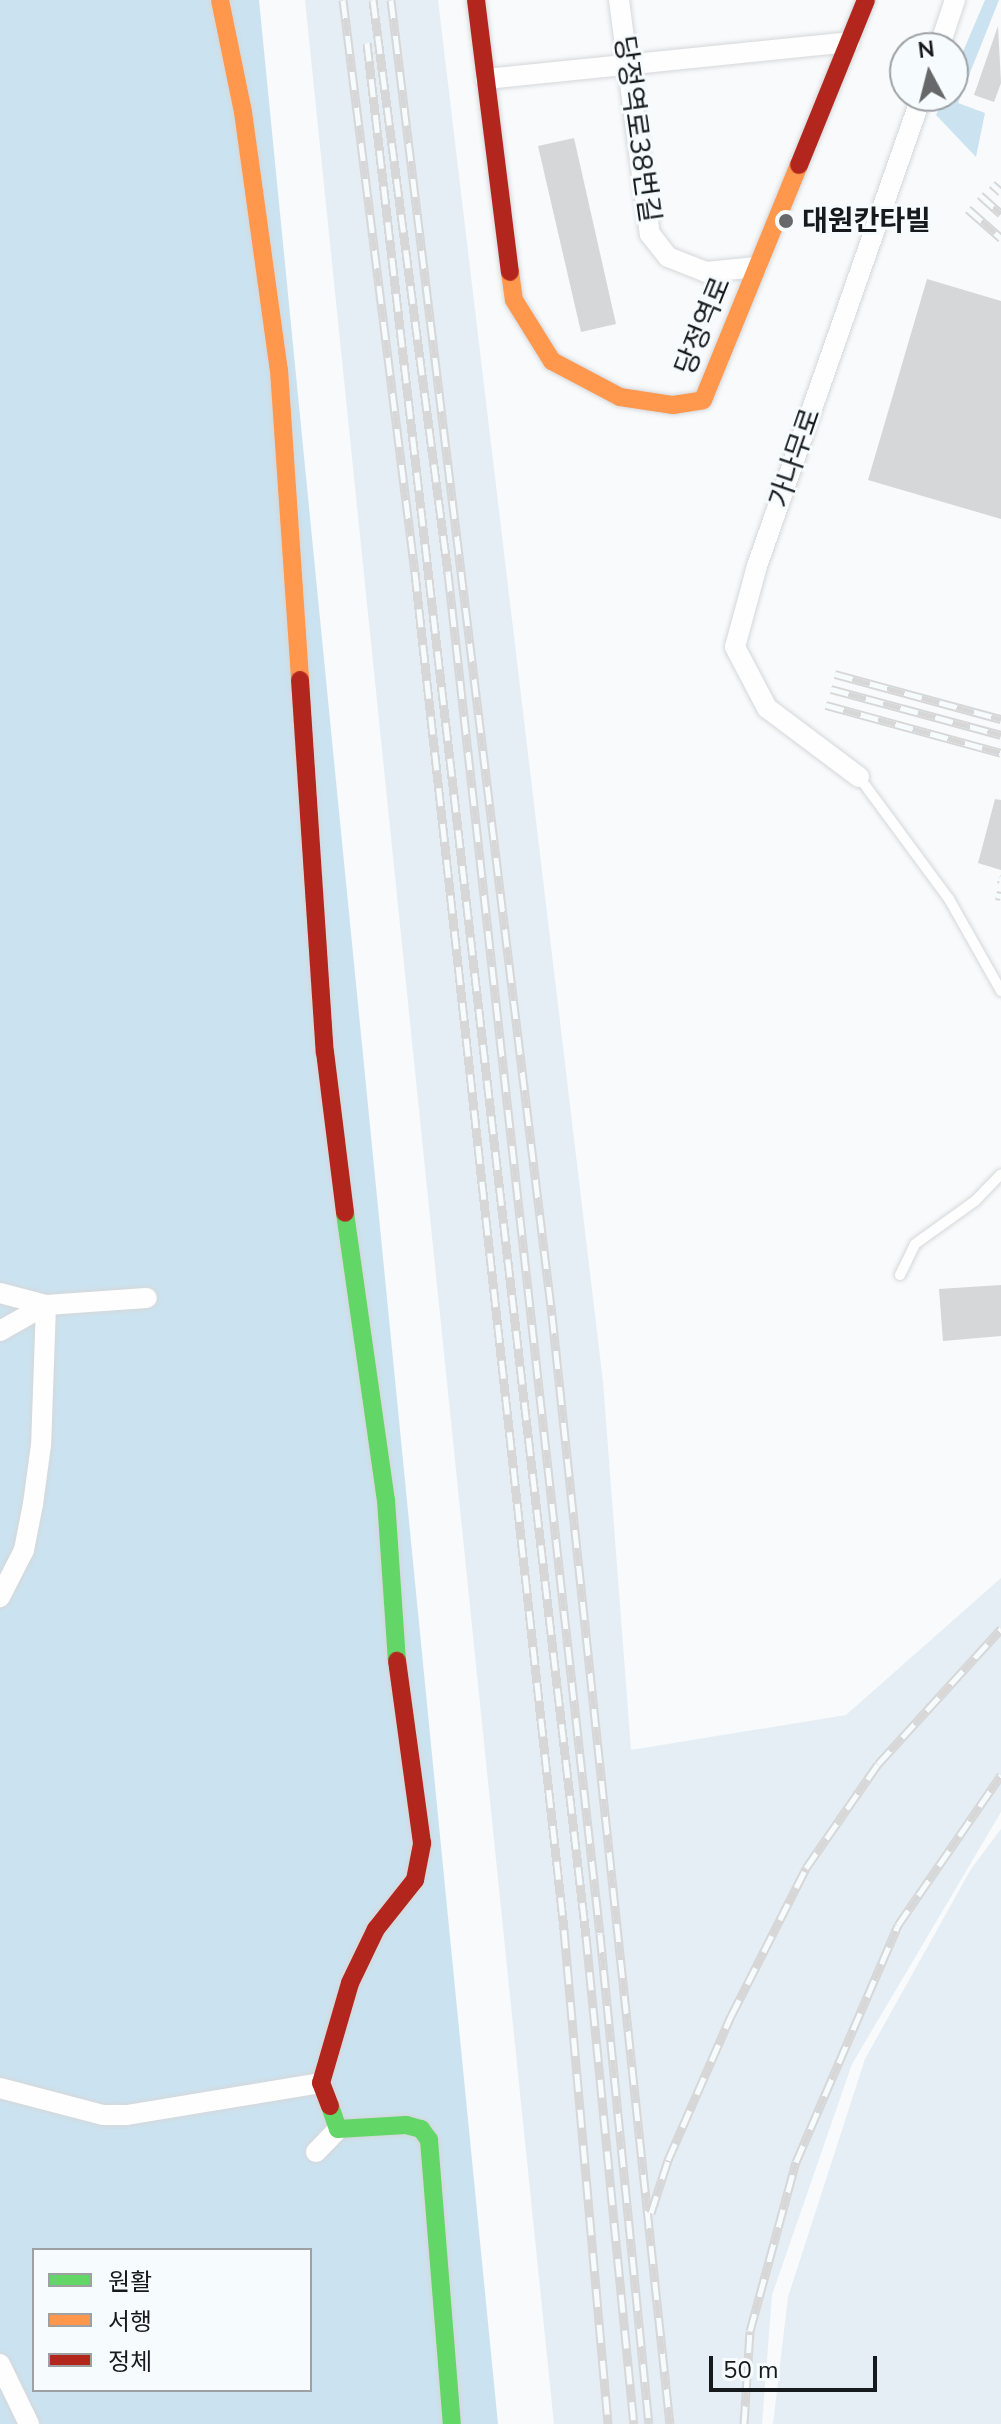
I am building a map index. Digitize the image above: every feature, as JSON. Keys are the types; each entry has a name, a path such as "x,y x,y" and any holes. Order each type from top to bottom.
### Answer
{"street":[{"path":"220,0 243,112 279,370 325,1052 363,1361 386,1500 399,1693 422,1843 415,1880 376,1929 350,1983 321,2083 338,2129"},
{"name":"당정역로","path":"476,0 514,300 552,361 620,397 673,405 703,400 866,0"},
{"name":"당정역로38번길","path":"619,0 650,234 668,257 706,272 757,267"},
{"path":"944,32 955,0"},
{"path":"486,79 849,42"},
{"name":"가나무로","path":"859,777 767,708 735,647 762,551 916,112"},
{"path":"0,1293 46,1305 147,1298"},
{"path":"0,1331 46,1305"},
{"path":"0,1597 24,1550 33,1504 41,1445 46,1305"},
{"path":"0,2088 103,2115 127,2115 321,2083"},
{"path":"316,2152 338,2129 406,2125 421,2129 429,2140 452,2424"},
{"path":"0,2364 29,2424"}],"lane":[{"path":"859,777 949,899 1001,991"},
{"path":"900,1275 915,1244 975,1201 1001,1174"}],"shaded area":[{"path":"0,0 259,0 498,2424 0,2424"},
{"path":"305,0 438,0 603,1382 631,1750 846,1715 1001,1578 1001,1812 852,2064 772,2295 762,2424 554,2424"},
{"path":"985,0 999,0 969,75 969,38"},
{"path":"969,107 985,113 976,157 936,115 937,112 969,112"},
{"path":"1001,1829 1001,2424 773,2424 788,2297 865,2059 971,1869"}],"building":[{"path":"998,26 1001,83 994,102 974,95"},
{"path":"574,138 616,324 581,332 538,146"},
{"path":"927,279 1001,301 1001,519 868,480"},
{"path":"995,799 1001,800 1001,870 978,863"},
{"path":"1001,1285 1001,1336 943,1341 939,1289"}],"railway":[{"path":"343,0 415,573 564,1930 608,2424"},
{"path":"373,0 448,573 600,1934 649,2424"},
{"path":"391,0 552,1315 670,2424"},
{"path":"367,43 586,1936 634,2424"},
{"path":"992,184 1001,192"},
{"path":"980,195 1001,214"},
{"path":"968,209 1001,238"},
{"path":"835,674 1001,719"},
{"path":"831,689 1001,735"},
{"path":"826,705 1001,753"},
{"path":"996,895 1001,896"},
{"path":"651,2213 668,2160 731,2016 806,1868 878,1764 1001,1629"},
{"path":"744,2424 750,2331 796,2162 898,1925 1001,1775"}],"traffic: fast":[{"path":"345,1213 386,1500 397,1661"},
{"path":"330,2106 338,2129 406,2125 421,2129 429,2140 452,2424"}],"traffic: slow":[{"path":"220,0 243,112 279,370 300,680"},
{"path":"510,272 514,300 552,361 620,397 673,405 703,400 799,165"}],"traffic: jam":[{"path":"476,0 510,272"},
{"path":"799,165 866,0"},
{"path":"300,680 325,1052 345,1213"},
{"path":"330,2106 321,2083 350,1983 376,1929 415,1880 422,1843 397,1661"}],"place":[{"name":"대원칸타빌","path":"786,221"}]}
